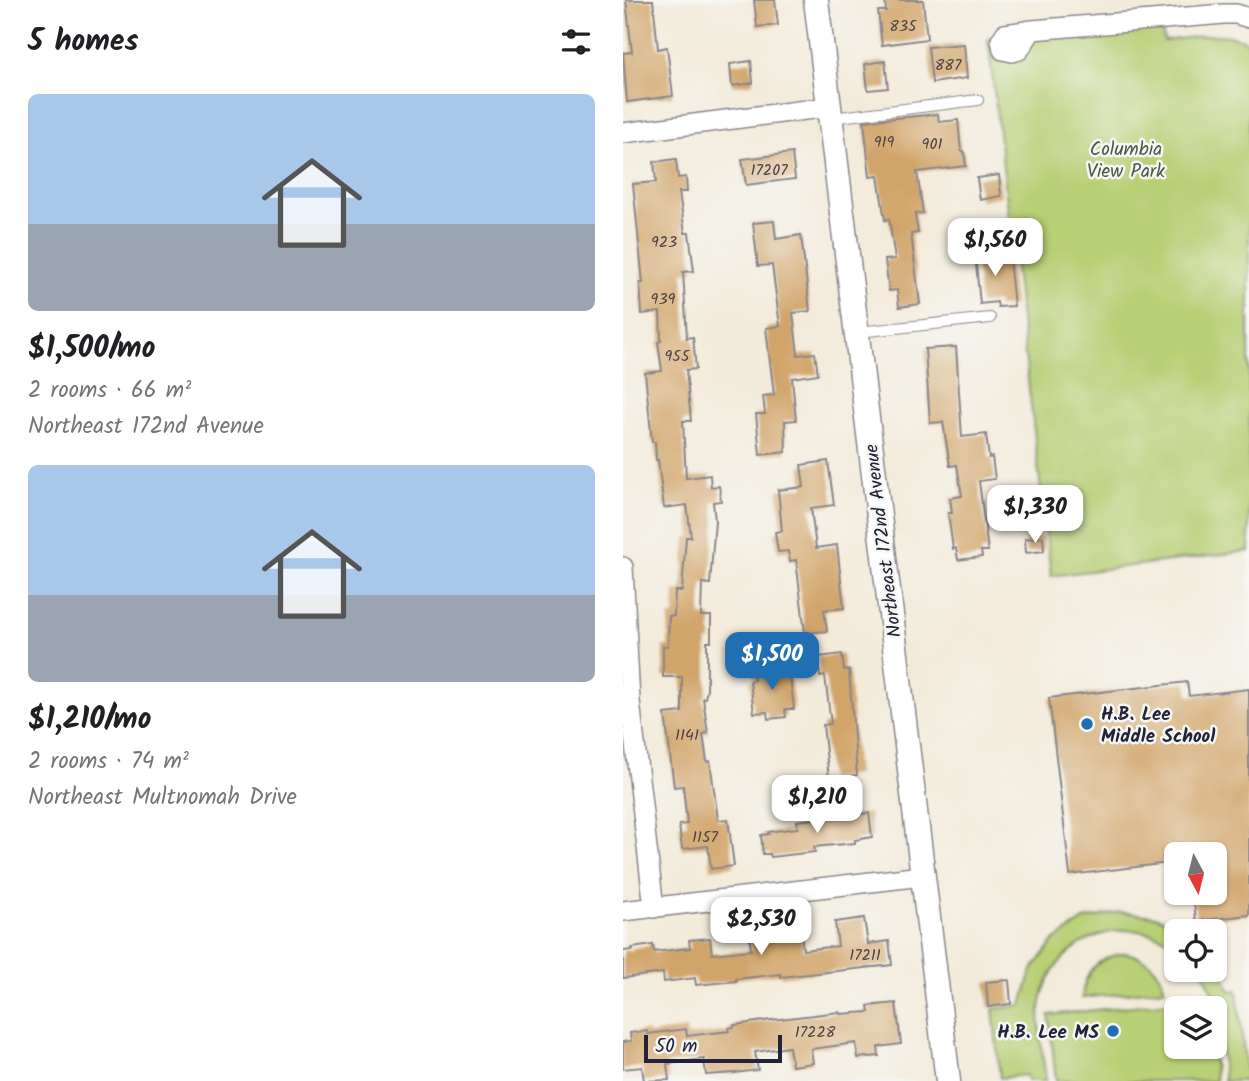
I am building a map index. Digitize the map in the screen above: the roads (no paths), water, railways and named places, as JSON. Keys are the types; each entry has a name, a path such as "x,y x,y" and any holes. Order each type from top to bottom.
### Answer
{"street":[{"name":"Northeast 172nd Avenue","path":"816,0 948,1081"},
{"path":"1032,30 1224,14 1249,18"},
{"path":"623,133 830,112"},
{"path":"623,567 630,701 655,908"},
{"path":"623,911 922,876"}],"lane":[{"path":"830,112 978,100"},
{"path":"856,332 990,318"}],"place":[{"name":"H.B. Lee Middle School","path":"1087,724"},
{"name":"H.B. Lee MS","path":"1113,1031"}],"park label":[{"name":"Columbia View Park","path":"1126,159"}]}
